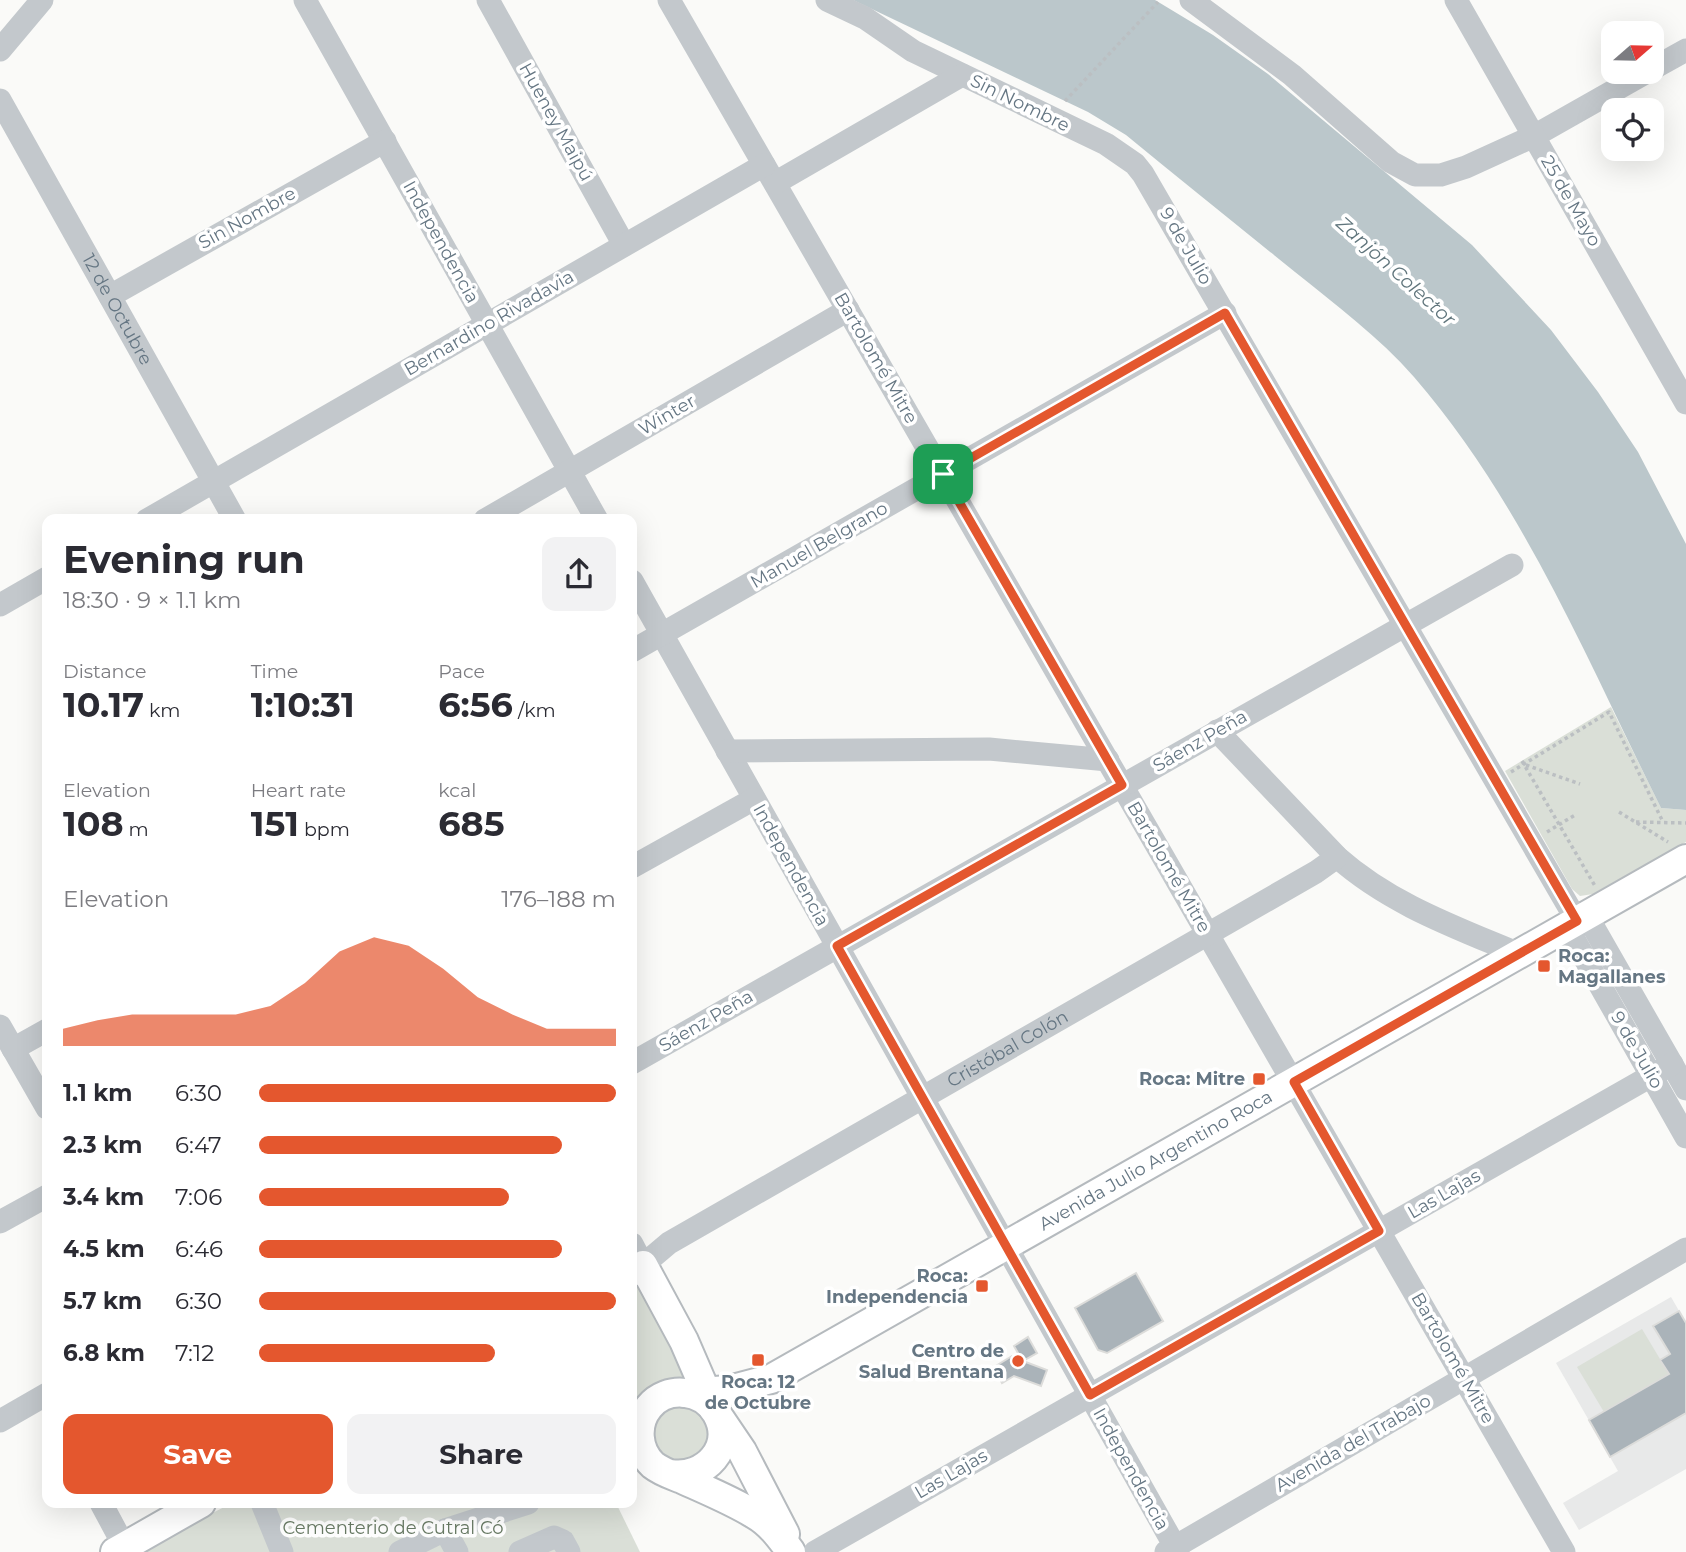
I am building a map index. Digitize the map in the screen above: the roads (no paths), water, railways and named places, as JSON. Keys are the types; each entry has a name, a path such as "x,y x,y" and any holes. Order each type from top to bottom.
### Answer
{"main road":[{"name":"Avenida Julio Argentino Roca","path":"712,1413 739,1389 771,1379 1519,954 1680,853"},
{"path":"637,1262 684,1341 712,1413 772,1506 792,1552"},
{"name":"Avenida Julio Argentino Roca","path":"712,1413 741,1407 771,1379"},
{"path":"637,1425 649,1407 662,1397 712,1413"},
{"path":"671,1474 688,1475 703,1469 715,1457 712,1413"},
{"path":"637,1430 649,1461 663,1471 759,1517 792,1552"},
{"path":"130,1547 193,1508"}],"street":[{"path":"0,50 42,0"},
{"name":"Independencia","path":"305,0 594,514"},
{"name":"Hueney Maipú","path":"488,0 624,245"},
{"name":"Bartolomé Mitre","path":"669,0 1564,1552"},
{"name":"Sin Nombre","path":"827,0 874,23 913,51 1106,144 1126,157"},
{"path":"1191,0 1292,75 1391,162 1415,175 1427,177 1454,172 1534,136 1626,84"},
{"name":"25 de Mayo","path":"1456,0 1686,402"},
{"path":"1664,62 1686,50"},
{"name":"Bernardino Rivadavia","path":"156,514 624,245 770,174 962,75"},
{"name":"12 de Octubre","path":"0,100 233,514"},
{"name":"Sin Nombre","path":"110,296 384,141"},
{"name":"9 de Julio","path":"1126,157 1150,184 1405,625 1686,1088"},
{"name":"Winter","path":"495,514 848,310"},
{"name":"Manuel Belgrano","path":"637,648 1225,313"},
{"name":"Sáenz Peña","path":"637,1060 1512,565"},
{"path":"0,606 42,581"},
{"name":"Independencia","path":"637,590 1090,1395 1173,1550"},
{"path":"1217,732 1356,874 1397,901 1519,954"},
{"path":"727,751 989,749 1108,760"},
{"path":"637,864 754,799"},
{"name":"Cristóbal Colón","path":"637,1259 1316,872 1337,857"},
{"name":"9 de Julio","path":"1582,914 1651,1076 1686,1137"},
{"path":"0,1026 42,1099"},
{"path":"13,1049 42,1033"},
{"name":"Las Lajas","path":"814,1552 1672,1064"},
{"path":"0,1222 42,1199"},
{"name":"Avenida del Trabajo","path":"1173,1550 1686,1250"},
{"path":"0,1421 42,1399"},
{"path":"104,1508 130,1547"},
{"path":"264,1508 282,1552"},
{"path":"400,1552 445,1530 513,1508"},
{"path":"445,1530 457,1552"},
{"path":"520,1552 554,1537 563,1541 569,1552"}],"water":[{"name":"Zanjón Colector","path":"853,0 1155,0 1213,35 1268,74 1472,245 1551,330 1598,392 1638,452 1686,544 1686,810 1661,808 1551,584 1521,530 1453,426 1414,377 1386,348 1126,135 1088,112"}],"place":[{"name":"Roca: Magallanes","path":"1544,966"},
{"name":"Roca: Mitre","path":"1259,1079"},
{"name":"Roca: Independencia","path":"982,1286"},
{"name":"Roca: 12 de Octubre","path":"758,1360"},
{"name":"Centro de Salud Brentana","path":"1018,1361"}],"park label":[{"name":"Cementerio de Cutral Có","path":"393,1528"}]}
